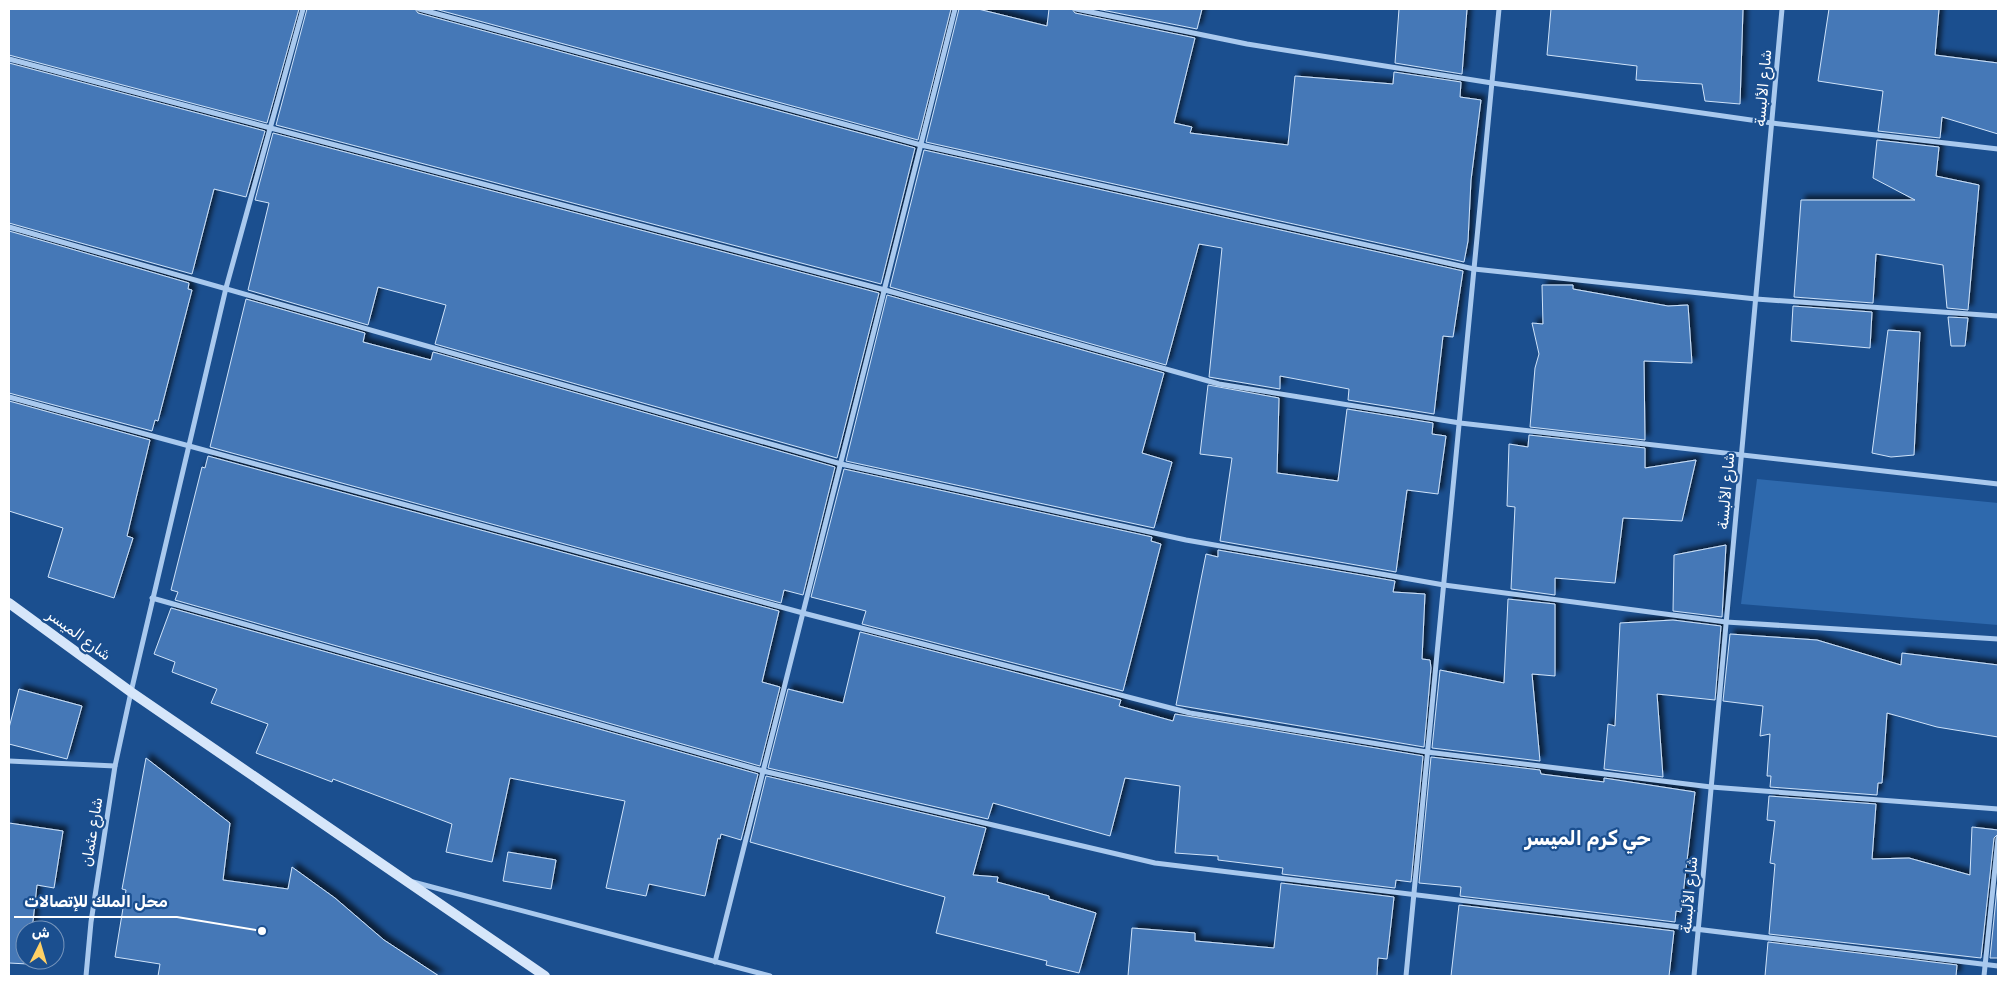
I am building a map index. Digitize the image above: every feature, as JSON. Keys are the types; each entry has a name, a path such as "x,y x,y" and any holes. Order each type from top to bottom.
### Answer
{"main road":[{"name":"شارع الميسر","path":"9,603 131,692 545,976"}],"street":[{"name":"شارع عثمان","path":"88,976 90,922 115,766 131,692 226,288 303,9"},
{"path":"420,9 921,146 1474,269 1756,299 1998,316"},
{"path":"715,962 955,9"},
{"path":"1076,9 1247,44 1492,83 1772,123 1998,149"},
{"path":"1406,976 1499,9"},
{"name":"شارع الألبسة","path":"1694,976 1782,9"},
{"path":"9,59 884,290 1219,384 1460,423 1998,484"},
{"path":"9,227 841,464 1186,540 1444,585 1726,622 1998,639"},
{"path":"9,397 803,613 1190,714 1427,752 1711,787 1998,809"},
{"path":"152,598 763,771 1155,863 1998,966"},
{"path":"9,761 115,766"},
{"path":"1984,976 1998,838"},
{"path":"405,880 770,976"}],"shaded area":[{"path":"1757,479 1998,503 1998,625 1741,604"}],"building":[{"path":"9,9 299,9 267,123 9,55"},
{"path":"307,9 415,9 418,13 915,148 881,284 276,125"},
{"path":"435,9 951,9 918,140"},
{"path":"959,9 978,9 1047,26 1049,9 1072,9 1075,13 1195,38 1174,123 1192,127 1190,133 1288,145 1295,76 1393,84 1394,72 1461,82 1460,97 1481,100 1471,180 1468,241 1464,262 926,142"},
{"path":"1097,9 1202,9 1197,29"},
{"path":"1399,9 1467,9 1462,74 1395,63"},
{"path":"1551,9 1743,9 1740,104 1705,101 1702,84 1636,80 1637,66 1547,55"},
{"path":"1829,9 1939,9 1935,55 1998,63 1998,134 1942,117 1940,138 1878,131 1883,91 1818,81"},
{"path":"9,63 265,131 246,197 214,189 192,274 9,223"},
{"path":"273,133 879,293 837,458 435,344 446,305 378,287 368,325 248,290 269,203 255,200"},
{"path":"1877,140 1939,147 1936,176 1979,185 1968,310 1947,308 1943,265 1876,254 1873,303 1794,297 1801,200 1915,200 1873,178"},
{"path":"924,150 1463,271 1453,337 1443,336 1434,414 1348,400 1349,389 1280,376 1280,389 1209,377 1222,248 1199,244 1166,365 890,287"},
{"path":"9,231 189,283 188,289 192,290 158,421 155,420 152,431 9,393"},
{"path":"1542,285 1573,285 1573,289 1668,306 1688,305 1692,363 1644,361 1645,440 1530,427 1535,368 1539,354 1532,323 1543,324"},
{"path":"887,295 1164,373 1142,453 1172,462 1154,528 846,461"},
{"path":"246,299 365,333 363,342 431,360 433,352 835,467 803,595 784,590 781,603 210,447"},
{"path":"1793,306 1872,312 1870,348 1791,341"},
{"path":"1948,317 1968,318 1965,346 1951,346"},
{"path":"1888,330 1920,332 1914,455 1891,457 1872,453"},
{"path":"1208,385 1279,398 1277,473 1338,481 1347,409 1433,423 1432,434 1446,436 1438,494 1407,490 1396,572 1220,541 1232,458 1200,454"},
{"path":"9,401 150,440 127,536 133,538 114,598 48,577 63,528 9,511"},
{"path":"1529,435 1645,448 1645,468 1696,460 1682,521 1623,518 1615,583 1555,578 1555,595 1511,589 1515,507 1507,506 1509,444 1528,447"},
{"path":"208,456 779,611 762,682 780,687 760,766 175,600 178,592 171,590 202,467 205,468"},
{"path":"844,469 1152,537 1151,541 1161,544 1123,691 862,624 866,611 811,597"},
{"path":"1726,545 1722,617 1673,611 1674,555"},
{"path":"1218,550 1395,581 1393,592 1425,594 1422,659 1430,660 1431,668 1424,747 1176,705 1206,554 1218,557"},
{"path":"1508,599 1555,604 1555,676 1532,674 1540,761 1432,748 1440,670 1504,683"},
{"path":"171,608 758,774 741,840 721,834 720,839 718,838 705,896 649,884 646,896 606,888 625,801 510,778 492,862 446,852 452,824 333,779 332,782 256,753 268,724 211,703 217,689 172,672 175,662 154,654"},
{"path":"1673,620 1721,626 1715,700 1657,694 1663,777 1604,769 1608,724 1615,726 1620,623"},
{"path":"860,632 1121,700 1119,706 1173,721 1175,714 1423,756 1411,882 1396,880 1395,888 1282,874 1283,868 1218,860 1218,856 1175,853 1180,786 1125,778 1110,836 993,803 988,819 768,768 788,689 843,703"},
{"path":"1730,634 1817,640 1901,665 1902,653 1998,665 1998,737 1937,727 1887,713 1882,783 1878,783 1877,795 1770,787 1771,776 1767,776 1770,734 1760,736 1763,706 1723,701"},
{"path":"19,689 82,706 67,759 9,744 9,728"},
{"path":"1431,757 1540,770 1541,774 1604,782 1604,778 1695,792 1681,912 1676,911 1675,922 1460,896 1461,887 1419,883"},
{"path":"146,758 230,823 223,880 288,889 292,867 335,898 384,940 439,976 158,976 160,964 115,957 126,890 122,889"},
{"path":"766,776 986,828 973,875 998,877 997,882 1049,896 1049,899 1096,913 1079,973 1046,965 1047,961 936,933 945,897 750,842"},
{"path":"1769,796 1876,804 1872,859 1909,858 1970,875 1972,827 1998,830 1998,834 1994,838 1981,958 1769,934 1775,864 1770,863 1775,821 1767,820"},
{"path":"9,823 63,831 54,888 37,885 33,920 15,920 15,963 9,963"},
{"path":"508,852 556,860 551,889 503,881"},
{"path":"1998,879 1998,958 1990,958"},
{"path":"1281,883 1394,897 1387,959 1378,958 1377,976 1128,976 1132,928 1195,933 1195,941 1274,948"},
{"path":"1459,905 1674,931 1669,976 1451,976"},
{"path":"1768,942 1957,965 1956,976 1765,976"}],"place":[{"name":"محل الملك للإتصالات","path":"262,931"}],"district":[{"name":"حي كرم الميسر","path":"1588,838"}]}
